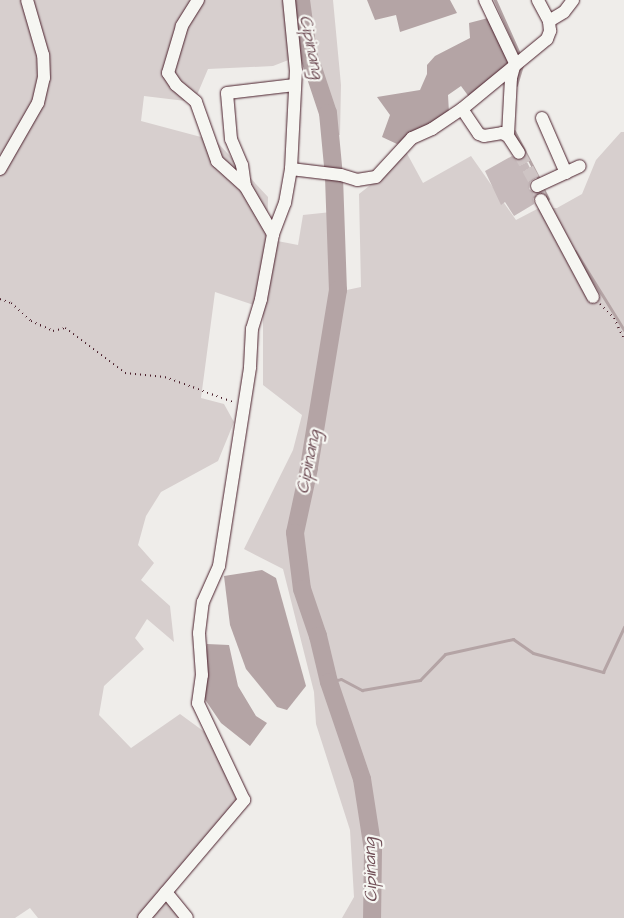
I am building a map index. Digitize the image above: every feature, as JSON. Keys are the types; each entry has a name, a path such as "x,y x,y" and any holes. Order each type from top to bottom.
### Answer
{"street":[{"path":"0,169 38,102 44,78 43,55 27,0"},
{"path":"198,0 182,26 168,73 176,85 196,102 216,161 245,186 273,234"},
{"path":"144,918 244,800 198,703 202,675 199,633 203,602 219,566 250,367 252,329 261,299 273,234 285,203 291,169 295,85 289,0"},
{"path":"485,0 520,60"},
{"path":"291,169 341,175 357,180 376,177 412,138 432,129 462,109 547,39 550,30 549,21 538,0"},
{"path":"549,21 564,12 573,0"},
{"path":"508,136 511,78 520,60"},
{"path":"245,186 242,165 231,139 227,94 295,85"},
{"path":"462,109 479,134 484,136 502,133 508,136 519,153"},
{"path":"542,118 566,173"},
{"path":"541,185 580,166"},
{"path":"541,200 593,298"},
{"path":"166,892 187,918"}],"path":[{"path":"593,298 614,318 624,339"},
{"path":"0,299 11,303 31,321 53,331 65,328 125,373 165,377 244,406"}],"shaded area":[{"path":"0,0 333,0 341,85 340,135 325,135 322,107 304,54 273,66 208,69 194,102 144,96 141,121 216,141 268,197 267,239 298,245 303,215 341,211 342,291 361,287 359,194 378,179 404,148 423,183 471,156 516,220 539,208 557,208 582,194 596,160 621,132 624,132 624,918 342,918 354,897 350,830 316,724 314,692 283,569 244,549 293,450 302,415 263,385 263,308 215,292 201,398 224,404 234,422 218,461 161,492 146,516 138,545 154,563 141,580 170,606 174,642 147,619 135,638 144,649 104,686 99,715 131,748 180,714 221,744 246,802 165,894 184,918 38,918 30,908 15,918 0,918"},
{"path":"367,0 450,0 457,13 400,32 396,15 375,20"},
{"path":"492,17 513,56 487,90 472,101 461,86 448,95 449,113 397,144 382,137 390,115 377,97 420,90 427,74 427,65 435,56 470,38 469,23"},
{"path":"262,570 276,578 306,686 287,710 277,707 246,669 230,625 224,576"},
{"path":"207,644 229,645 238,686 256,716 267,723 250,746 221,723 204,698"}],"building":[{"path":"512,156 519,161 525,158 535,178 530,182 529,189 536,194 533,199 534,204 514,216 505,202 501,205 485,171"}],"waterway":[{"name":"Cipinang","path":"301,0 308,53 328,113 334,177 338,290 309,468 295,533 302,589 318,636 329,682 362,779 373,850 372,918"},
{"path":"495,0 520,56"},
{"path":"516,85 522,65"},
{"path":"514,131 540,181"},
{"path":"542,187 548,199"},
{"path":"575,251 624,330"},
{"path":"329,682 341,679 362,690 420,680 445,654 513,639 533,653 603,672 624,627"}],"tunnel":[{"path":"519,153 537,186 541,200"}]}
